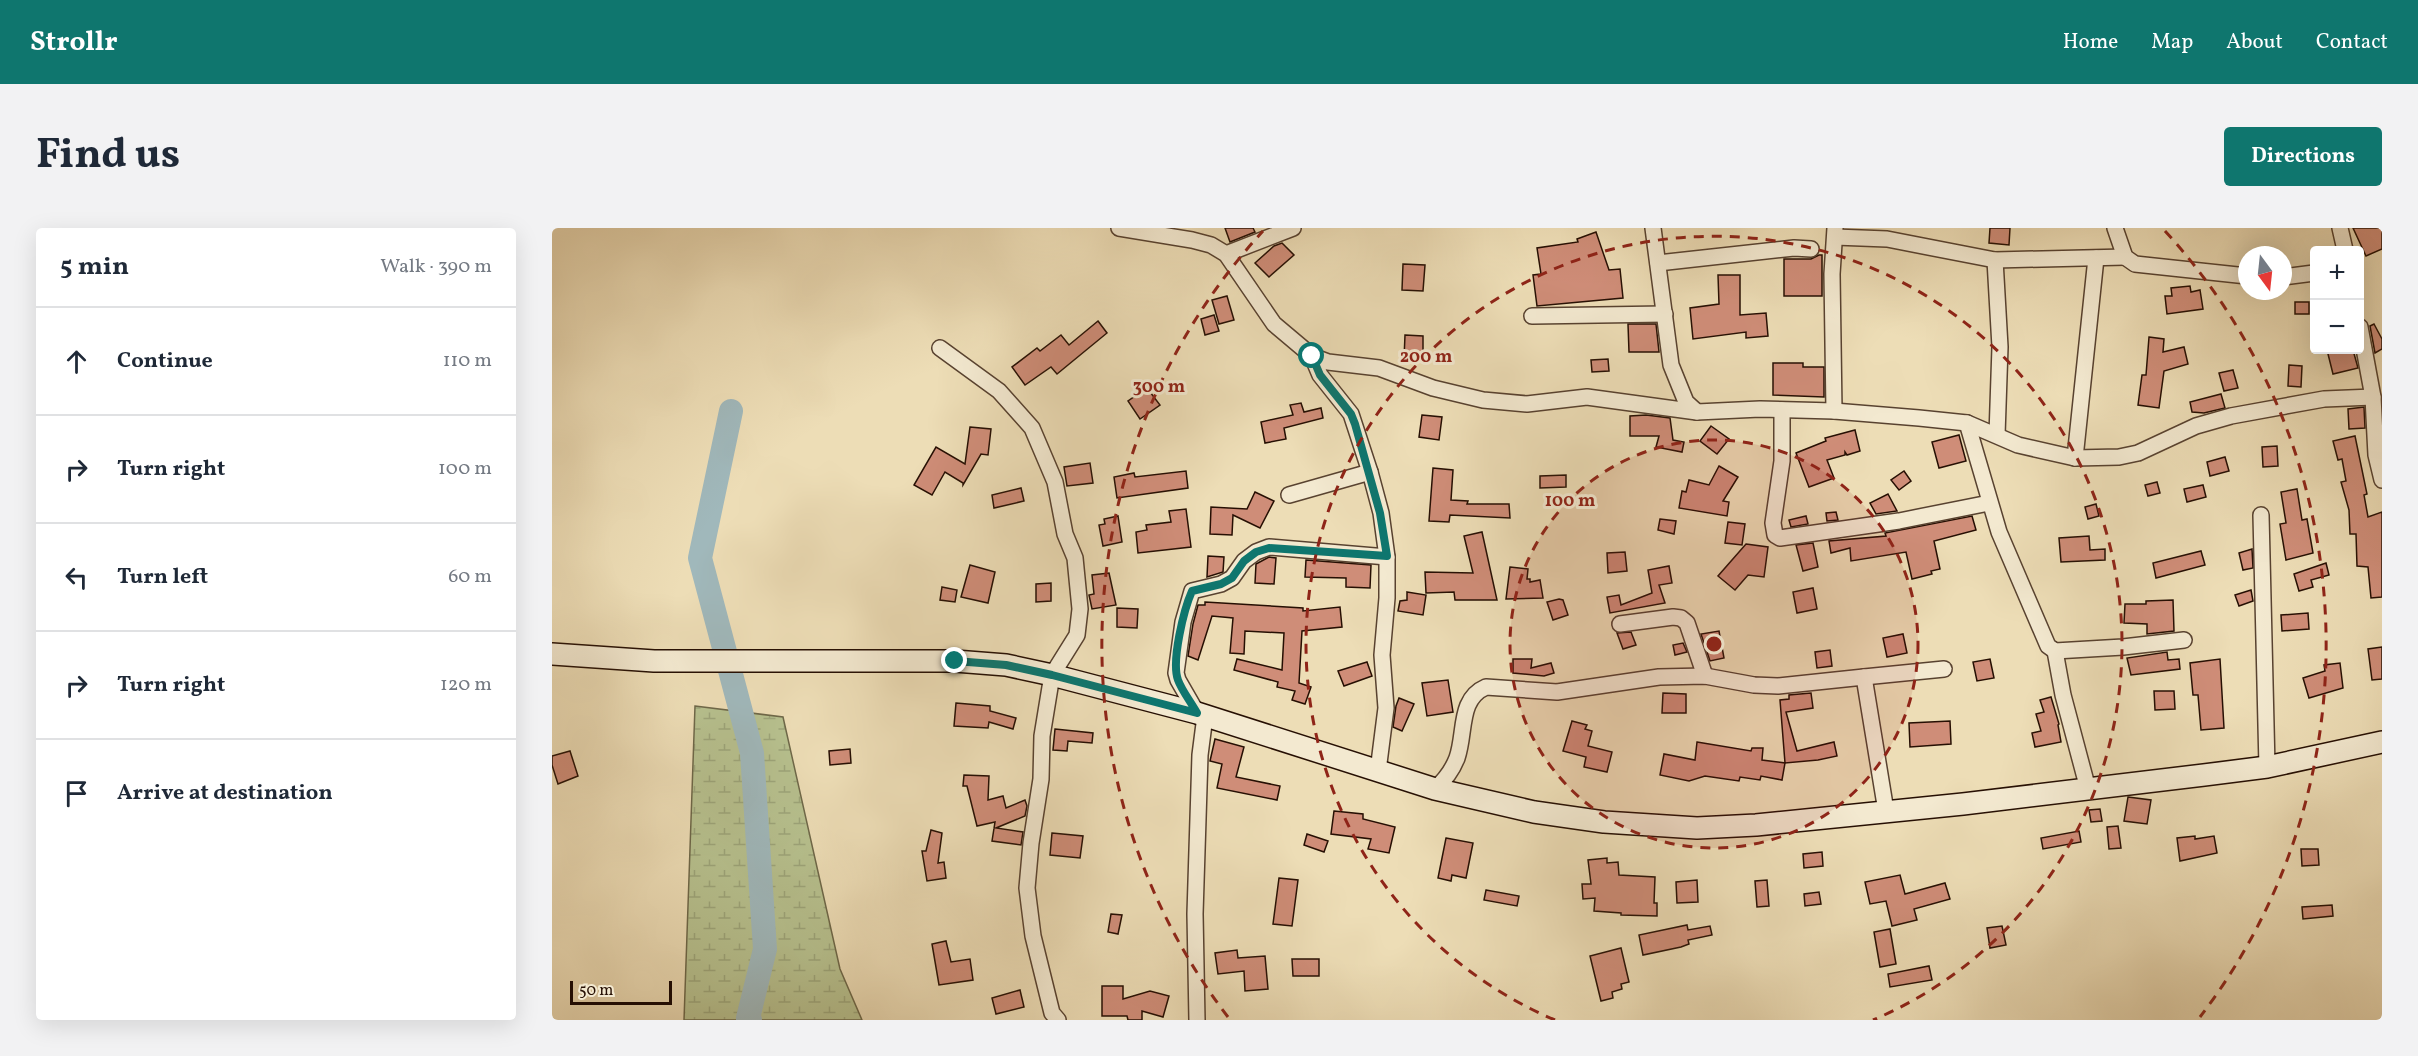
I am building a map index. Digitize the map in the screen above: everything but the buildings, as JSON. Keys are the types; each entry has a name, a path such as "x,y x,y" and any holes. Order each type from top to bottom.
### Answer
{"main road":[{"path":"552,654 654,661 955,661 1006,665 1201,715 1435,789 1534,812 1604,822 1697,828 1756,825 2267,767 2382,742"}],"street":[{"path":"1119,228 1192,240 1211,245 1226,254 1274,324 1312,356 1328,362 1379,368 1434,388 1483,400 1527,404 1587,397 1696,412 1834,411 1967,423 2018,446 2075,458 2119,457 2138,453 2196,426 2231,416 2324,399 2375,384"},
{"path":"1226,254 1293,228"},
{"path":"1653,228 1674,373 1686,402 1696,412"},
{"path":"2115,228 2125,257 2135,264 2238,275"},
{"path":"2340,228 2344,246"},
{"path":"1834,411 1832,274 1835,232 1887,239 1995,260 2039,261 2125,257"},
{"path":"1658,263 1794,248 1811,249"},
{"path":"2075,458 2096,258"},
{"path":"1995,260 2000,347 1996,435"},
{"path":"2292,276 2310,274"},
{"path":"1532,316 1665,314"},
{"path":"2364,342 2375,384 2376,455 2382,480"},
{"path":"940,348 999,390 1032,428 1055,482 1065,534 1075,558 1080,609 1077,635 1052,675 1042,736 1041,778 1027,888 1033,936 1052,1013 1058,1020"},
{"path":"1312,356 1320,375 1351,414 1370,472 1387,556 1388,598 1382,655 1386,708 1378,771"},
{"path":"1782,410 1782,461 1773,523 1775,535 1780,538 1899,521 1989,503"},
{"path":"1967,423 1989,503 2041,632 2048,645 2055,651 2063,695 2088,789"},
{"path":"1289,495 1370,472"},
{"path":"2261,514 2267,767"},
{"path":"1197,1020 1195,914 1201,715 1178,680 1176,673 1183,622 1192,591 1227,581 1232,578 1244,561 1256,552 1269,548 1387,556"},
{"path":"1620,624 1673,616 1681,618 1687,623 1705,676"},
{"path":"2055,651 2184,640"},
{"path":"1435,789 1445,780 1457,756 1468,699 1486,687 1557,692 1659,677 1705,676 1754,685 1778,686 1944,669"},
{"path":"1864,676 1886,811"}],"green space":[{"path":"695,706 783,717 840,969 862,1020 684,1020"}],"waterway":[{"path":"731,411 700,558 752,753 765,949 748,1018 750,1020"}],"route":[{"path":"955,661 1006,665 1197,713 1176,673 1183,622 1192,591 1221,584 1232,578 1244,561 1256,552 1269,548 1387,556 1380,513 1355,424 1351,414 1320,375 1312,356"}]}
